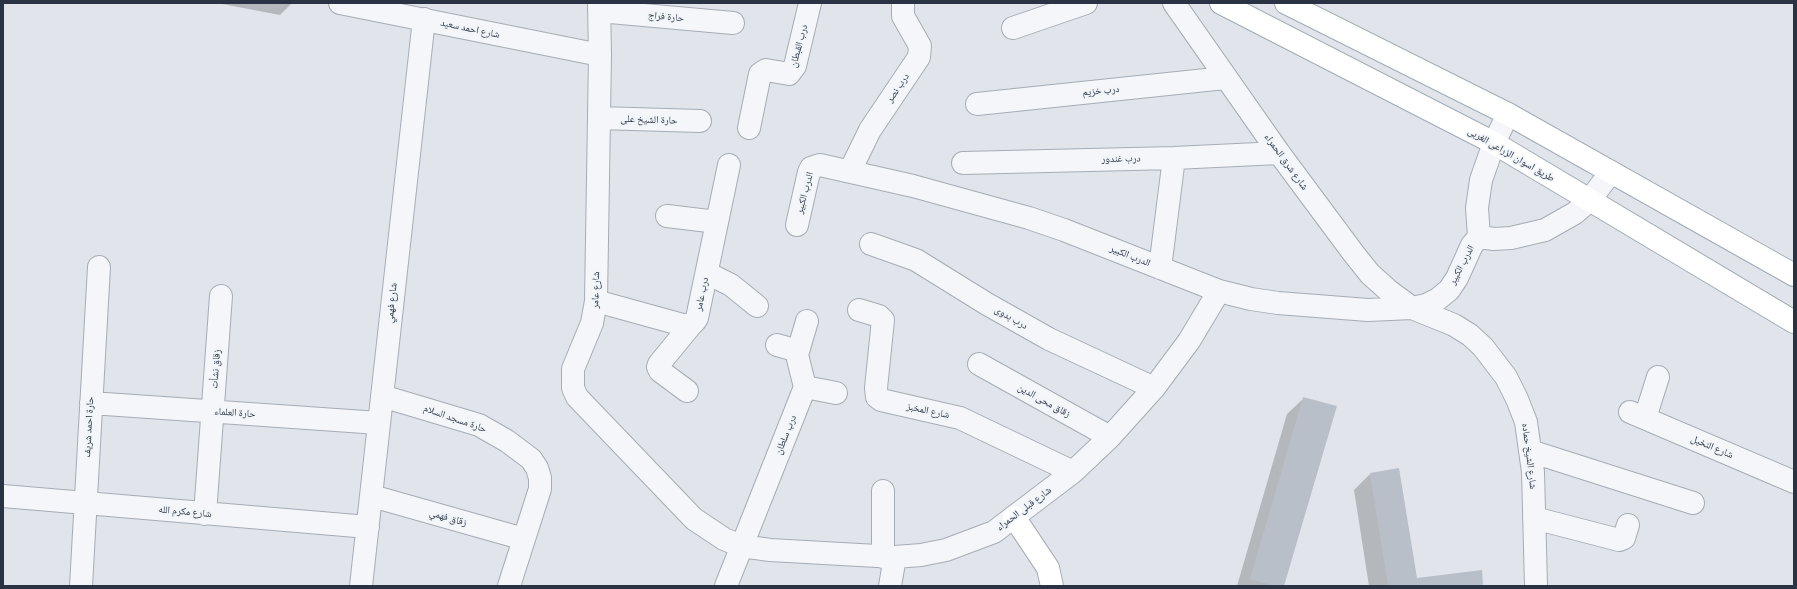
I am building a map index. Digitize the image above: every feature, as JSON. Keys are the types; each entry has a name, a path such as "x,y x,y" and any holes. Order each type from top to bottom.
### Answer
{"main road":[{"name":"طريق اسوان الزراعى الغربى","path":"1221,3 1494,143 1794,322"},
{"path":"1286,3 1508,114 1794,275"},
{"path":"1014,518 1048,568 1052,586"}],"street":[{"name":"شارع احمد سعيد","path":"340,3 600,55"},
{"name":"درب القبطان","path":"749,128 760,74 766,70 789,74 795,66 810,3"},
{"name":"درب نصر","path":"850,171 870,130 919,57 920,46 903,16 903,3"},
{"path":"1013,28 1086,3"},
{"name":"شارع شرق الحمراء","path":"1174,3 1225,78 1279,153 1370,274 1389,291 1412,308"},
{"name":"حارة فراج","path":"599,7 733,23"},
{"name":"شارع عامر","path":"599,7 600,55 596,301 592,324 573,369 573,388 577,397 694,518 724,539 741,546"},
{"name":"شارع فهمي","path":"361,586 424,19"},
{"name":"درب خزيم","path":"977,104 1225,78"},
{"path":"1508,114 1494,143 1481,180 1477,208 1479,237 1494,239 1511,238 1544,230 1575,213 1590,201 1611,172"},
{"name":"حارة الشيخ على","path":"599,118 700,121"},
{"name":"درب غندور","path":"963,163 1174,158 1279,153"},
{"path":"1160,268 1174,158"},
{"name":"درب عامر","path":"687,391 660,371 658,367 697,318 729,165"},
{"name":"الدرب الكبير","path":"797,225 811,168 820,165 913,186 1029,218 1064,230 1219,291 1251,299 1368,310 1412,308 1426,305 1438,299 1449,290 1458,278 1472,245 1479,237"},
{"path":"667,216 717,222"},
{"name":"درب بدوى","path":"871,244 923,264 986,304 1049,339 1154,388"},
{"name":"حارة احمد شريف","path":"81,586 99,267"},
{"path":"707,273 731,285 757,306"},
{"name":"شارع قبلى الحمراء","path":"741,546 770,550 889,558 921,555 970,542 994,532 1073,472 1110,437 1154,388 1189,341 1219,291"},
{"name":"زقاق نشأت","path":"205,514 221,296"},
{"path":"596,301 683,325 691,325"},
{"name":"شارع الشيخ حماده","path":"1412,308 1454,325 1470,335 1486,352 1506,378 1517,399 1526,422 1533,472 1536,586"},
{"name":"شارع المخبز","path":"859,310 879,316 883,320 876,388 877,397 881,400 960,418 1073,472"},
{"path":"806,321 797,360 805,387 836,393"},
{"path":"777,345 798,351"},
{"name":"زقاق محى الدين","path":"979,364 1110,437"},
{"name":"شارع النخيل","path":"1658,377 1638,415 1794,482"},
{"name":"درب سلطان","path":"726,586 805,387"},
{"name":"حارة مسجد السلام","path":"382,396 479,425 507,441 531,459 537,468 540,478 540,489 509,586"},
{"name":"حارة العلماء","path":"91,403 379,423"},
{"path":"1530,451 1693,503"},
{"path":"882,491 889,558 890,586"},
{"name":"شارع مكرم الله","path":"3,496 368,527"},
{"name":"زقاق فهمي","path":"372,496 524,539"},
{"path":"1534,518 1619,540 1624,538 1628,524"}],"building":[{"path":"1303,397 1337,406 1284,586 1275,586 1250,579"},
{"path":"1399,468 1417,578 1482,570 1483,586 1388,586 1370,473"}]}
